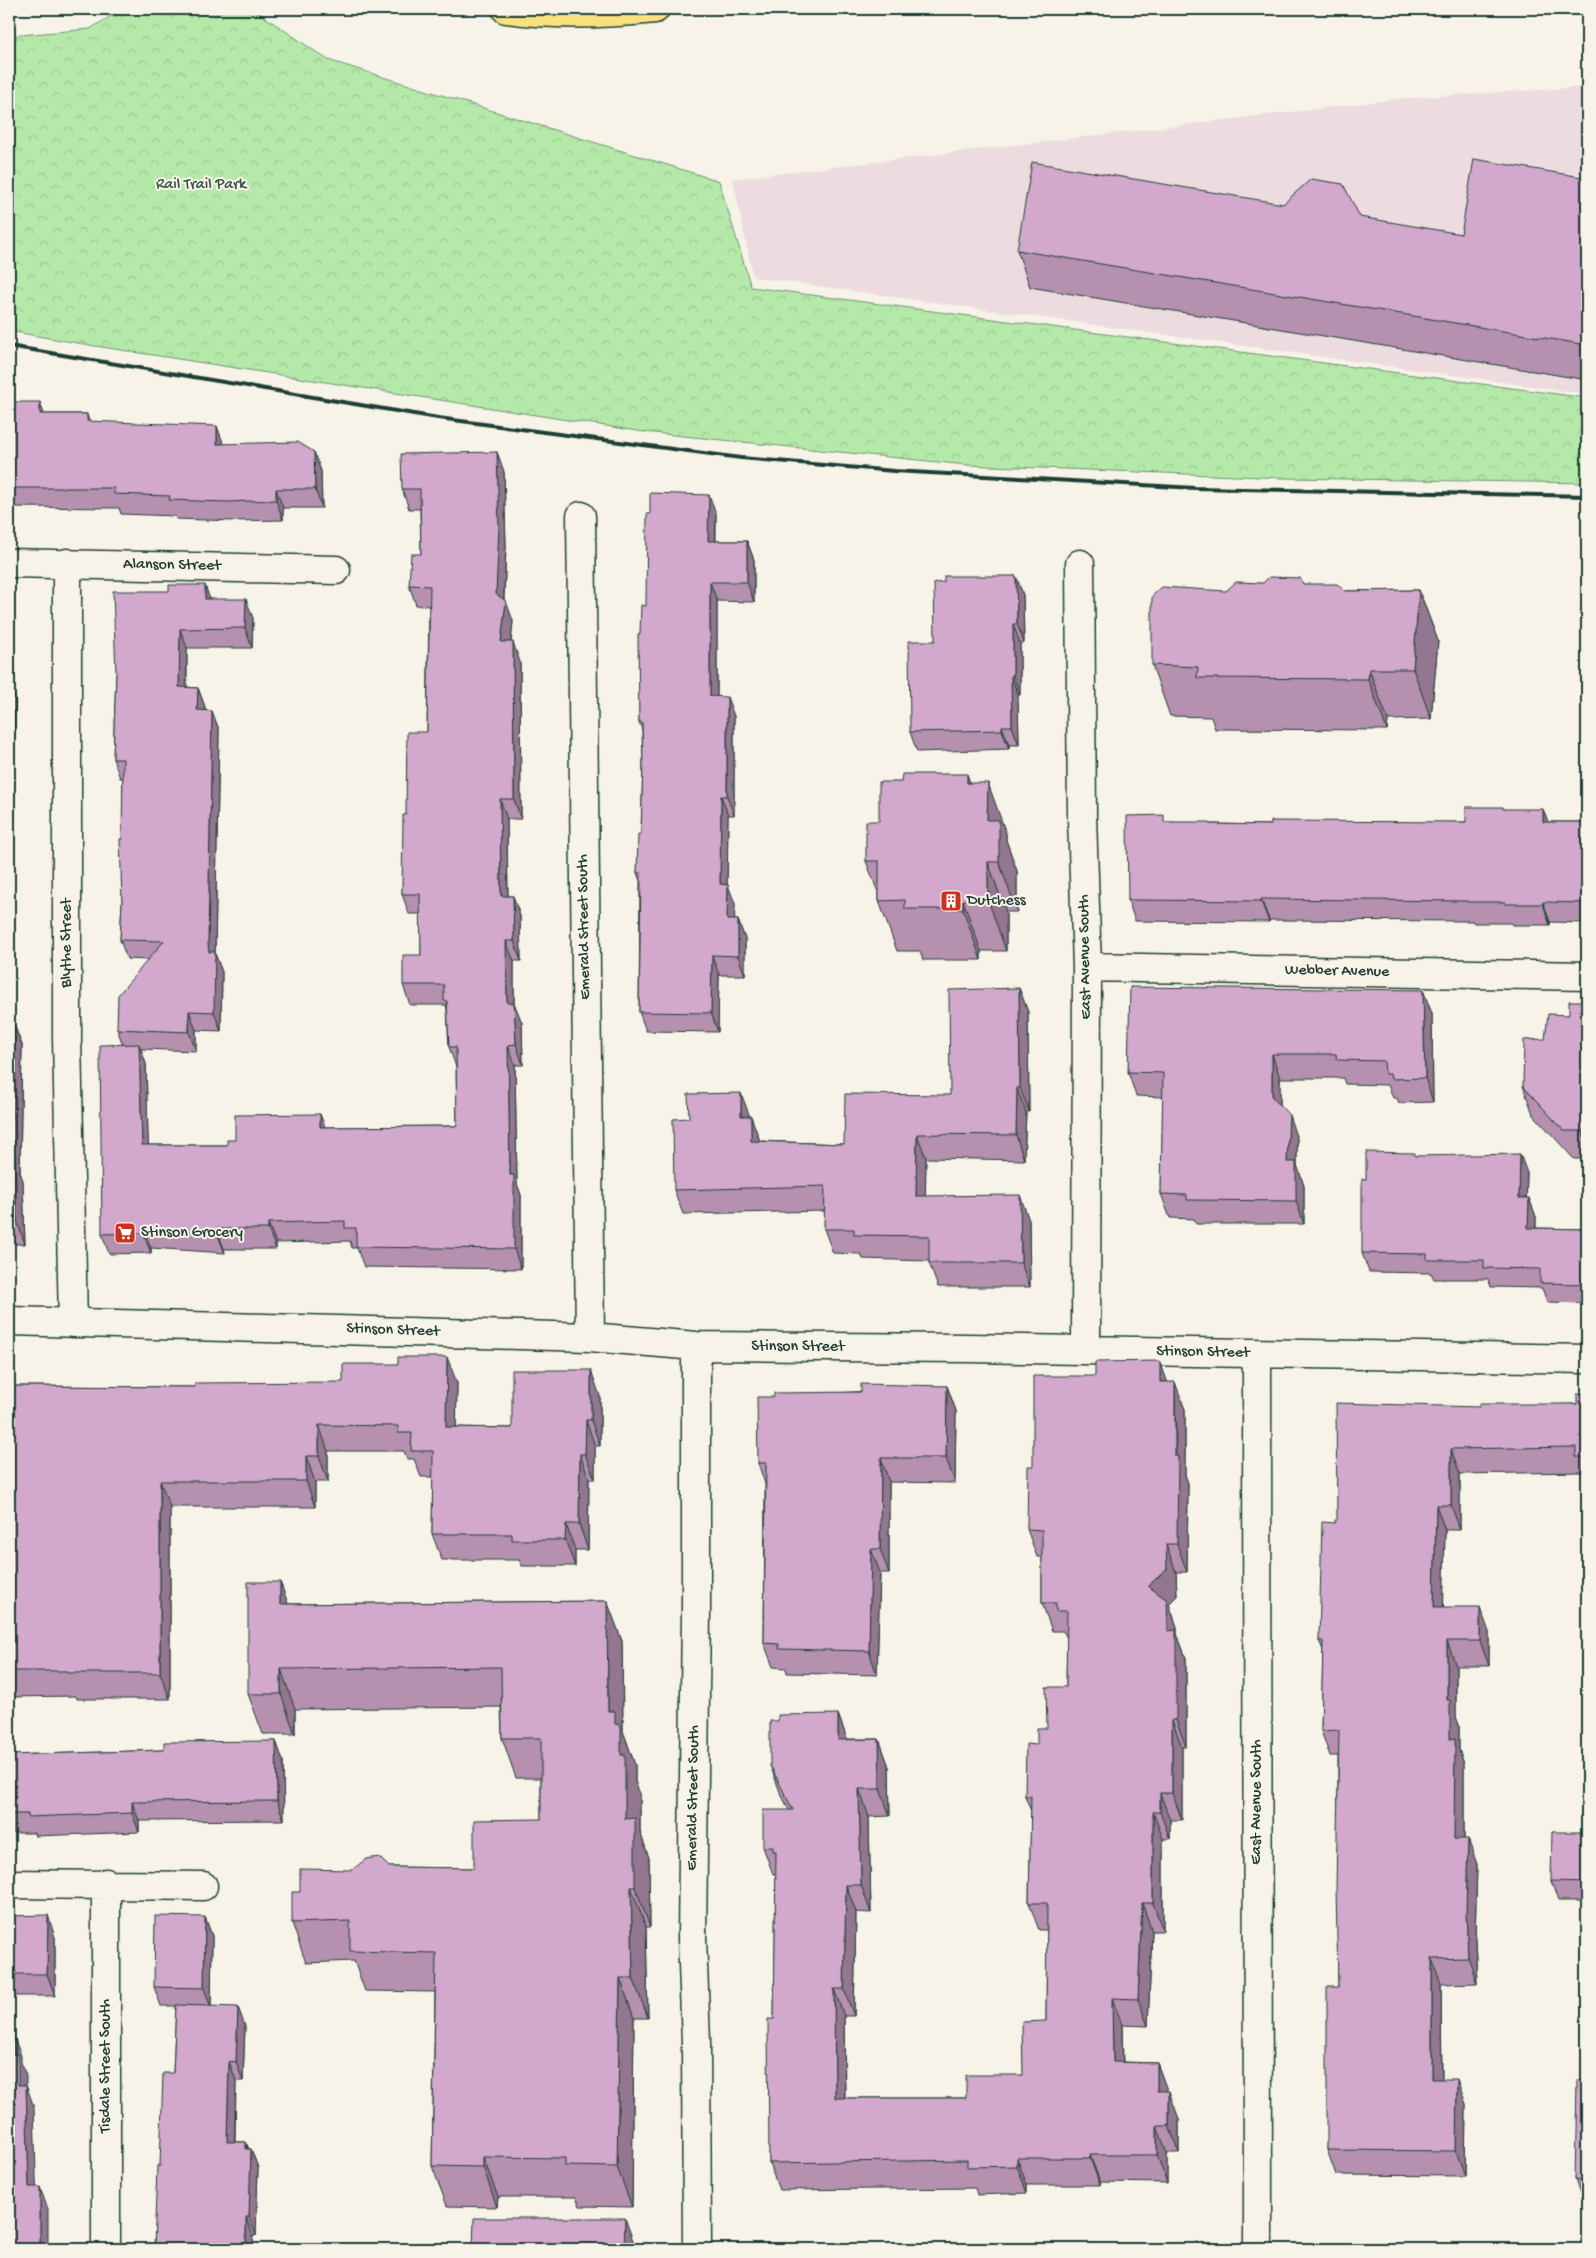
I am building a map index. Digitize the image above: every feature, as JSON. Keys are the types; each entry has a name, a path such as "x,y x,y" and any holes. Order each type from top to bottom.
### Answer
{"main road":[{"path":"506,9 541,14 624,12 655,9"}],"street":[{"name":"Emerald Street South","path":"581,516 590,1337"},
{"name":"Alanson Street","path":"9,563 336,570"},
{"name":"Blythe Street","path":"67,563 67,1038 73,1323"},
{"name":"East Avenue South","path":"1080,564 1082,818 1087,967 1086,1350"},
{"name":"Webber Avenue","path":"1087,967 1587,976"},
{"name":"Stinson Street","path":"9,1321 590,1337 696,1346 1086,1350 1587,1359"},
{"name":"Emerald Street South","path":"696,1346 696,1612 692,1938 696,2042 697,2249"},
{"name":"East Avenue South","path":"1257,1354 1258,2249"},
{"path":"9,1884 203,1886"},
{"name":"Tisdale Street South","path":"106,1884 106,2249"}],"shaded area":[{"path":"1587,87 1587,394 753,277 733,179 1407,98"}],"green space":[{"name":"Rail Trail Park","path":"122,9 253,9 328,60 719,181 751,287 1587,398 1587,483 1285,478 967,465 644,432 9,331 9,36 90,29"}],"building":[{"path":"1474,159 1587,178 1587,345 1017,250 1032,162 1283,204 1311,179 1343,184 1360,217 1461,234"},
{"path":"9,402 40,402 40,414 87,414 87,421 217,426 217,444 298,442 314,452 315,489 276,489 276,500 227,502 169,500 170,496 114,494 114,488 9,488"},
{"path":"497,452 499,527 496,594 506,601 501,642 513,642 514,799 500,799 501,896 513,896 514,941 506,941 507,1003 514,1003 516,1044 508,1045 510,1175 514,1175 514,1249 356,1247 356,1228 345,1228 345,1221 268,1223 268,1229 217,1229 217,1233 143,1228 143,1233 102,1234 100,1045 139,1044 142,1145 227,1145 227,1140 235,1140 235,1115 320,1114 320,1127 457,1126 456,1047 449,1047 447,1001 444,1001 444,985 403,985 403,955 421,955 420,894 402,894 403,815 406,815 407,732 427,732 430,586 409,585 411,554 421,554 420,489 402,489 401,454"},
{"path":"650,493 709,495 708,541 747,541 747,582 710,582 710,696 727,697 727,796 721,796 720,884 728,885 727,920 738,920 738,956 712,955 711,1013 639,1012 641,873 637,873 638,834 641,834 643,763 642,722 639,722 638,634 640,634 641,605 646,606 647,514 650,514"},
{"path":"944,576 1016,576 1017,624 1013,624 1013,676 1011,676 1012,726 1002,726 1002,730 910,732 909,641 935,641 934,583 944,582"},
{"path":"1269,577 1300,578 1303,584 1337,584 1345,591 1419,590 1413,669 1369,669 1368,679 1197,678 1198,667 1152,665 1152,596 1162,587 1226,591 1236,582 1263,583"},
{"path":"169,585 205,585 205,599 246,599 245,628 180,629 179,687 198,688 197,710 212,711 208,944 209,952 215,952 214,1012 189,1011 189,1032 117,1029 118,995 164,941 120,940 122,902 120,839 122,839 123,759 113,759 116,674 113,591 169,591"},
{"path":"902,774 967,774 967,783 988,783 987,820 999,820 999,862 988,862 988,900 963,900 963,909 905,909 905,900 879,901 879,861 866,861 866,821 879,821 879,782 901,782"},
{"path":"1466,807 1543,809 1543,822 1587,822 1587,903 1543,902 1543,904 1505,904 1505,902 1467,901 1261,899 1261,901 1128,900 1127,816 1164,815 1164,822 1209,822 1209,824 1271,825 1271,821 1466,822"},
{"path":"1130,987 1423,990 1425,1078 1391,1079 1390,1074 1385,1074 1384,1061 1337,1060 1336,1054 1272,1054 1272,1097 1289,1115 1287,1162 1296,1162 1296,1201 1187,1200 1187,1195 1161,1194 1163,1073 1128,1072"},
{"path":"1019,988 1020,1088 1017,1088 1016,1135 917,1134 916,1196 1020,1195 1021,1263 929,1263 929,1236 854,1235 854,1229 824,1229 825,1186 674,1190 673,1119 689,1118 688,1094 741,1093 741,1116 751,1116 751,1141 844,1144 845,1094 950,1095 949,990"},
{"path":"1569,1001 1587,1001 1587,1126 1582,1131 1564,1131 1523,1086 1524,1040 1545,1039 1548,1014 1569,1015"},
{"path":"9,1022 13,1022 11,1159 15,1159 17,1221 9,1221"},
{"path":"1366,1152 1415,1153 1415,1156 1520,1154 1519,1198 1529,1198 1528,1228 1587,1229 1587,1284 1540,1283 1540,1269 1484,1268 1484,1260 1427,1260 1427,1254 1362,1253 1362,1179 1366,1179"},
{"path":"398,1357 447,1357 446,1427 512,1428 512,1370 591,1370 591,1420 586,1420 585,1454 580,1454 579,1524 566,1524 565,1540 512,1540 512,1534 432,1534 433,1451 411,1451 412,1433 398,1433 398,1426 319,1425 319,1456 306,1456 306,1481 160,1481 160,1673 9,1671 9,1386 195,1387 195,1383 343,1382 343,1364 398,1364"},
{"path":"1160,1361 1160,1382 1175,1382 1175,1456 1178,1456 1177,1544 1166,1544 1167,1569 1148,1586 1167,1600 1168,1631 1176,1630 1176,1720 1172,1720 1172,1793 1160,1793 1160,1812 1153,1812 1153,1903 1142,1903 1138,1999 1112,1998 1113,2062 1157,2063 1157,2091 1169,2091 1169,2126 1157,2126 1157,2155 1090,2155 1090,2158 1017,2158 1017,2166 967,2167 967,2160 769,2163 768,2019 774,2019 776,1851 773,1851 773,1847 763,1847 763,1810 793,1810 770,1765 770,1721 778,1721 778,1715 838,1714 838,1740 879,1739 880,1789 859,1789 861,1885 846,1885 844,1989 834,1989 835,2098 966,2098 966,2075 1023,2075 1022,2022 1046,2021 1047,1903 1029,1903 1031,1796 1025,1796 1026,1744 1037,1745 1037,1728 1047,1728 1046,1687 1066,1687 1067,1611 1056,1611 1056,1603 1042,1603 1042,1530 1027,1529 1028,1466 1033,1466 1033,1376 1095,1376 1095,1362"},
{"path":"861,1384 947,1386 946,1458 881,1458 880,1549 871,1549 869,1651 779,1649 779,1644 764,1643 766,1463 758,1463 757,1397 774,1397 774,1393 861,1392"},
{"path":"1577,1394 1587,1394 1587,1457 1576,1457 1576,1447 1451,1449 1451,1505 1436,1505 1434,1607 1480,1607 1480,1641 1447,1641 1447,1700 1450,1700 1450,1739 1455,1738 1454,1839 1468,1839 1466,1914 1468,1958 1432,1959 1432,2079 1457,2079 1456,2151 1327,2150 1327,1987 1338,1987 1336,1888 1339,1730 1321,1731 1323,1641 1319,1641 1322,1522 1335,1523 1335,1520 1337,1520 1336,1403 1479,1407 1479,1404 1577,1404"},
{"path":"248,1582 280,1582 280,1604 607,1601 608,1711 615,1711 615,1724 621,1725 621,1755 625,1755 625,1819 635,1818 635,1887 631,1887 633,1978 620,1978 617,2167 565,2166 565,2158 483,2157 483,2167 432,2166 436,1953 350,1951 350,1921 292,1923 292,1892 300,1892 300,1869 352,1870 366,1859 379,1857 389,1867 474,1868 474,1820 541,1819 541,1738 502,1738 501,1667 281,1669 281,1694 248,1694"},
{"path":"276,1741 277,1801 132,1802 132,1813 28,1817 28,1814 9,1814 9,1755 164,1750 164,1742"},
{"path":"1552,1832 1587,1832 1587,1882 1551,1881"},
{"path":"48,1915 47,1974 9,1974 9,1916"},
{"path":"155,1916 205,1917 204,1988 154,1987"},
{"path":"176,2005 238,2007 236,2062 229,2061 227,2142 246,2142 246,2149 251,2149 249,2217 246,2217 246,2249 154,2249 157,2166 160,2166 163,2073 173,2073"},
{"path":"9,2034 13,2034 13,2054 18,2054 18,2085 26,2085 29,2187 40,2187 40,2249 9,2249"},
{"path":"1577,2081 1587,2081 1587,2181 1575,2180"},
{"path":"474,2218 625,2218 624,2249 473,2249"}],"railway":[{"path":"9,346 438,418 741,458 894,471 1195,488 1587,496"}],"place":[{"name":"Dutchess","path":"951,901"},
{"name":"Stinson Grocery","path":"125,1233"}]}
